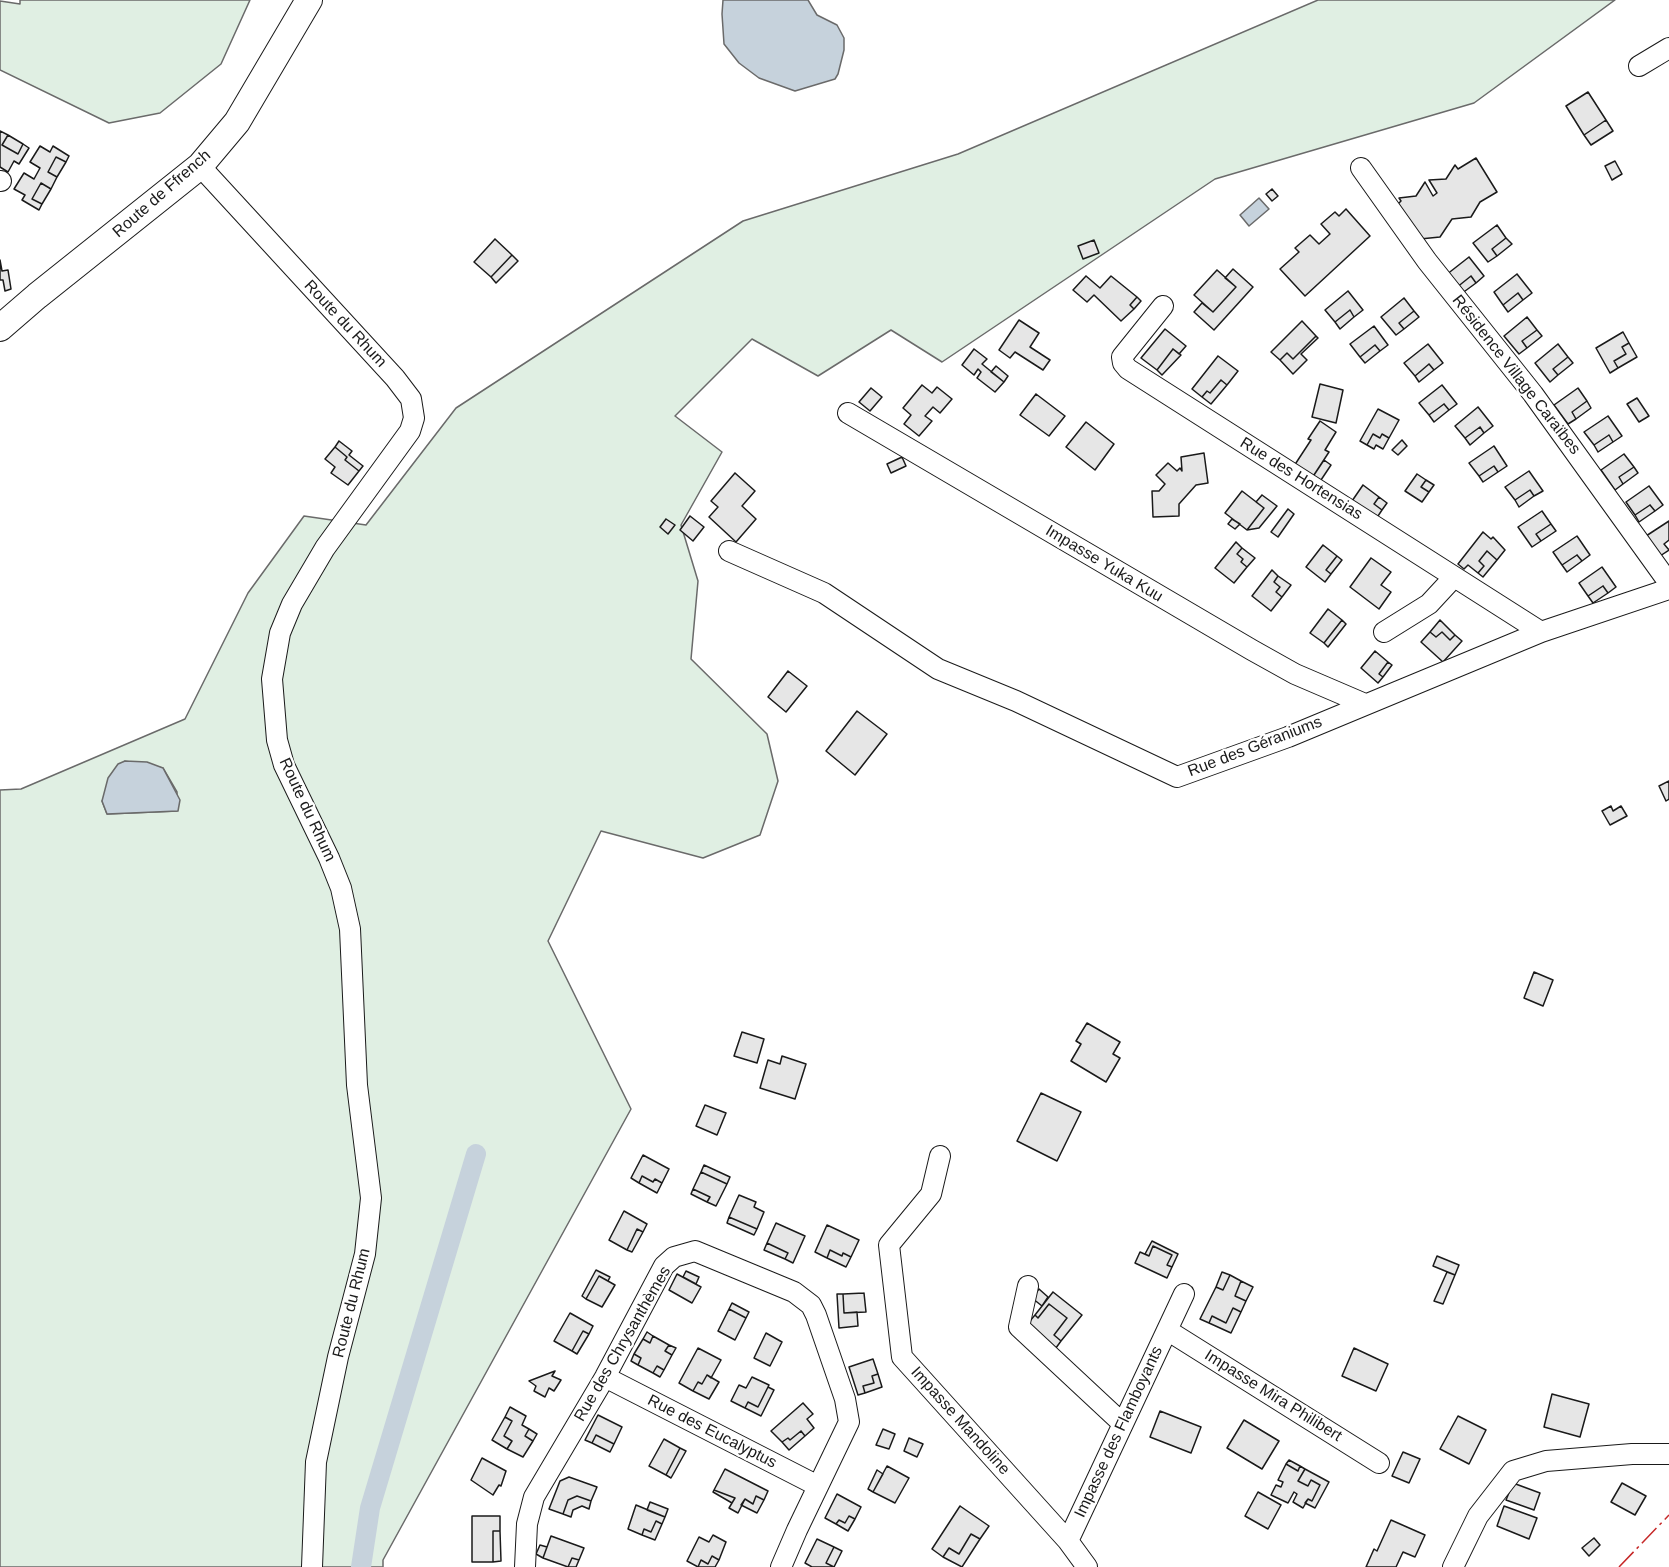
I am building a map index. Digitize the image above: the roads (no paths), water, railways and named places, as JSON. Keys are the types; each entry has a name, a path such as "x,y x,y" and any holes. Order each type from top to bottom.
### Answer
{"main road":[{"name":"Route de Ffrench","path":"0,328 200,166 237,122 309,0"}],"street":[{"path":"1639,66 1669,48"},
{"name":"Route du Rhum","path":"200,166 395,378 411,399 414,418 410,431 325,548 292,604 280,633 272,679 277,740 284,765 329,858 341,888 350,928 357,1085 371,1198 365,1254 338,1357 316,1462 312,1567"},
{"name":"Résidence Village Caraïbes","path":"1361,168 1427,261 1533,394 1669,583"},
{"name":"Rue des Hortensias","path":"1163,306 1122,357 1128,369 1541,632"},
{"name":"Impasse Yuka Kuu","path":"848,413 1252,650 1295,674 1365,704"},
{"name":"Rue des Géraniums","path":"729,551 824,592 938,669 1016,700 1177,777 1288,737 1541,632 1669,589"},
{"path":"1384,632 1429,604 1454,577"},
{"name":"Impasse Mandoline","path":"940,1156 932,1194 889,1245 902,1357 1068,1541"},
{"name":"Rue des Chrysanthèmes","path":"525,1567 527,1524 534,1497 605,1377 664,1266 682,1253 695,1251 794,1292 811,1305 848,1411 849,1422 781,1567"},
{"path":"1028,1286 1019,1327 1122,1423"},
{"name":"Impasse des Flamboyants","path":"1068,1541 1184,1294"},
{"name":"Impasse Mira Philibert","path":"1167,1330 1379,1463"},
{"name":"Rue des Eucalyptus","path":"605,1377 818,1486"},
{"path":"1453,1567 1478,1516 1513,1471 1546,1461 1632,1454 1669,1454"},
{"path":"1068,1541 1087,1567"}],"waterway":[{"path":"361,1567 370,1508 476,1154"}]}
